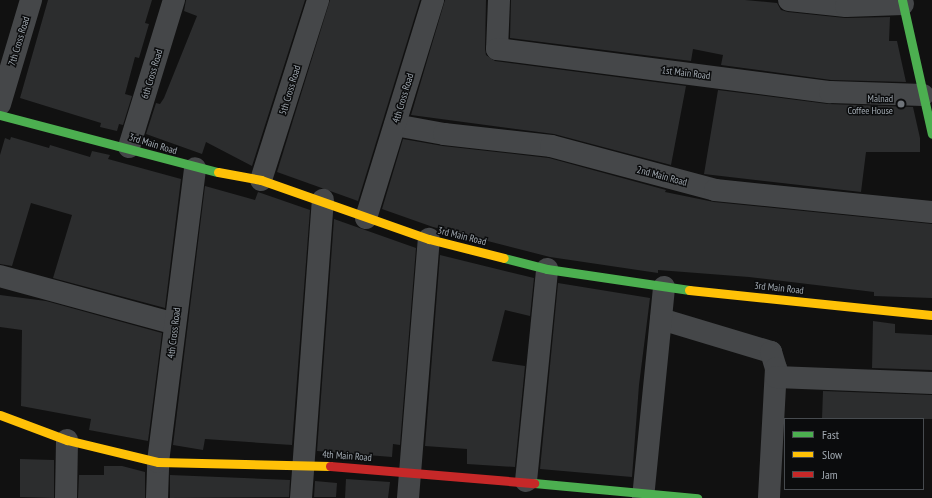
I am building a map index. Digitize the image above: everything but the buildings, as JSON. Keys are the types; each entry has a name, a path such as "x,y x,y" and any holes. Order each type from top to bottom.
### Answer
{"street":[{"name":"7th Cross Road","path":"0,104 31,0"},
{"name":"6th Cross Road","path":"129,148 174,0"},
{"name":"5th Cross Road","path":"262,180 318,0"},
{"name":"4th Cross Road","path":"366,218 433,0"},
{"name":"1st Main Road","path":"499,0 497,49 830,92 923,95"},
{"path":"789,0 846,6 903,2 932,134"},
{"name":"3rd Main Road","path":"0,115 129,148 195,168 262,180 323,200 366,218 429,239 547,268 664,287 932,315"},
{"name":"2nd Main Road","path":"395,125 444,134 551,146 715,190 932,212"},
{"name":"4th Cross Road","path":"157,498 158,462 195,168"},
{"path":"301,498 323,200"},
{"path":"408,498 429,239"},
{"path":"526,481 547,268"},
{"path":"0,276 175,324"},
{"path":"643,496 664,287"},
{"path":"661,319 771,352 776,368 776,377 769,498"},
{"path":"776,377 932,383"},
{"name":"4th Main Road","path":"0,415 67,440 158,462 303,464 410,471 526,481 643,496 697,498"},
{"path":"66,498 67,440"}],"traffic: fast":[{"path":"902,0 932,134"},
{"path":"0,115 218,172"},
{"path":"504,258 547,269 689,290"},
{"path":"534,483 697,498"}],"traffic: slow":[{"path":"218,172 261,180 429,239 504,258"},
{"path":"689,290 932,315"},
{"path":"0,415 67,440 158,462 330,466"}],"traffic: jam":[{"path":"330,466 534,483"}],"place":[{"name":"Malnad Coffee House","path":"901,104"}]}
